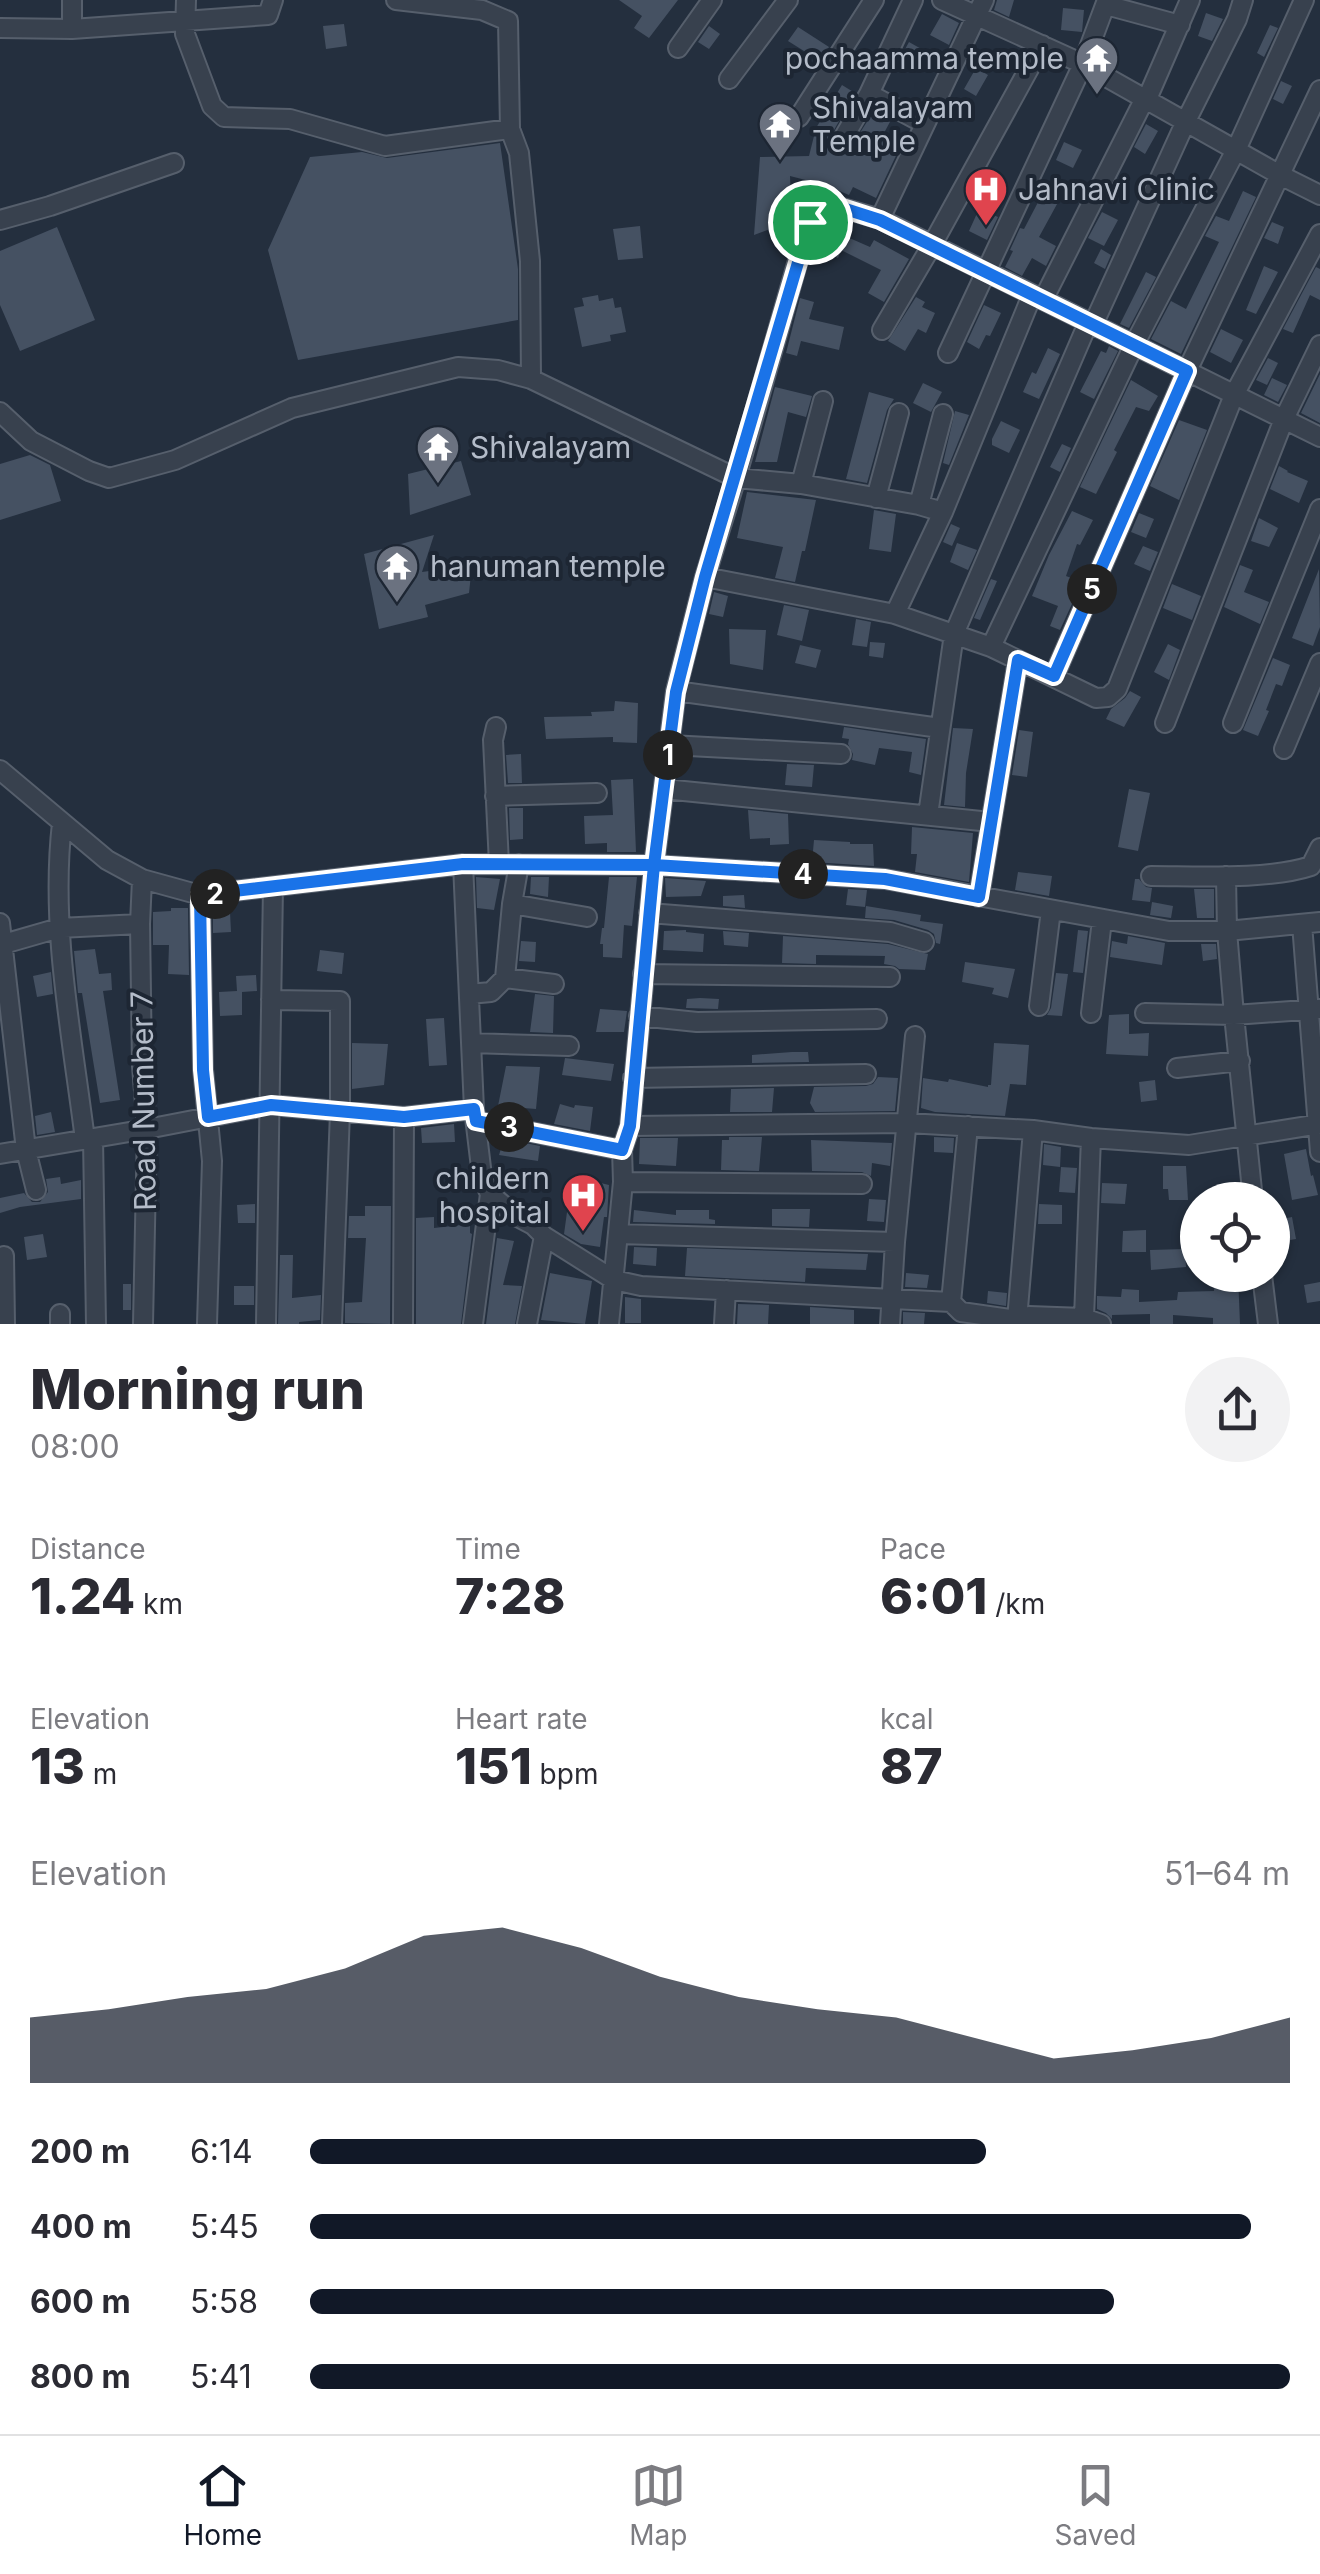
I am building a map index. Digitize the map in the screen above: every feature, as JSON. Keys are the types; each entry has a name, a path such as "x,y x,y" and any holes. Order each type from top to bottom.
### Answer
{"street":[{"path":"72,0 72,30"},
{"path":"186,0 185,34 212,106 224,117 290,120 385,146 510,129"},
{"path":"0,28 72,30 268,15 273,0"},
{"path":"396,0 482,10 508,21 510,129 519,153 530,260 531,379"},
{"path":"678,48 712,0"},
{"path":"729,79 788,0"},
{"path":"799,117 874,0"},
{"path":"845,135 870,94 913,0"},
{"path":"942,0 981,9 1320,195"},
{"path":"894,614 944,512 1038,298 1146,99 1190,0"},
{"path":"928,816 954,634 1090,324 1244,0"},
{"path":"991,647 1134,345 1236,150 1304,0"},
{"path":"948,353 1084,64 1106,3 1180,25"},
{"path":"880,220 981,9"},
{"path":"882,330 1042,45"},
{"path":"1054,676 1187,371 1320,90"},
{"path":"870,94 925,124"},
{"path":"0,220 174,164"},
{"path":"609,1324 623,1182 622,1150 630,1126 654,865 676,692 705,577 810,222 820,207 836,206 880,220 1320,437"},
{"path":"705,577 894,614 991,647 1096,698 1108,696 1117,689 1234,395 1320,234"},
{"path":"1164,723 1284,420 1320,345"},
{"path":"0,412 30,442 109,478 175,460 292,408 458,367 498,370 531,379 736,478 800,484 944,512"},
{"path":"800,484 823,401"},
{"path":"876,498 900,413"},
{"path":"919,505 943,414"},
{"path":"1233,724 1320,509"},
{"path":"979,897 1018,660"},
{"path":"1284,749 1320,663"},
{"path":"676,692 940,728"},
{"path":"496,727 493,740 499,864"},
{"path":"670,745 841,754"},
{"path":"0,770 106,860 142,879 200,895 463,864 654,865 885,879 1169,931 1227,931 1311,923 1320,1152"},
{"path":"664,789 991,822"},
{"path":"496,796 597,793"},
{"path":"62,823 59,928 89,1139 96,1324"},
{"path":"1151,876 1226,876 1298,870 1311,866 1320,848"},
{"path":"463,864 474,1115 482,1176 490,1194 516,1216 614,1280 641,1286 891,1298 958,1313 1092,1321 1091,1138"},
{"path":"469,994 491,992 504,978 519,864"},
{"path":"1226,876 1227,931 1251,1182"},
{"name":"Road Number 7","path":"142,879 142,1066 147,1130 144,1324"},
{"path":"266,1324 273,887"},
{"path":"200,895 203,1070 212,1162 207,1324"},
{"path":"512,904 587,917"},
{"path":"1039,1006 1051,910"},
{"path":"649,913 890,932 924,942"},
{"path":"1091,1013 1102,920"},
{"path":"0,923 26,1150 36,1190"},
{"path":"1,944 59,928 140,924"},
{"path":"644,974 890,977"},
{"path":"504,978 554,984"},
{"path":"271,1000 340,1001 332,1324"},
{"path":"1145,1012 1234,1014 1315,1009"},
{"path":"639,1016 697,1022 877,1019"},
{"path":"890,1324 915,1036"},
{"path":"471,1043 570,1046"},
{"path":"1177,1068 1240,1061"},
{"path":"633,1078 866,1074"},
{"path":"0,1154 271,1105 404,1117 474,1115 622,1150"},
{"path":"403,1324 404,1117"},
{"path":"630,1126 907,1122 1188,1145 1318,1124"},
{"path":"958,1313 968,1126"},
{"path":"1025,1320 1033,1130"},
{"path":"623,1182 862,1184"},
{"path":"473,1324 490,1194"},
{"path":"618,1234 895,1242"},
{"path":"527,1324 544,1236"},
{"path":"4,1256 4,1324"},
{"path":"724,1324 726,1290"},
{"path":"1264,1292 1268,1324"}],"building":[{"path":"619,0 678,0 649,38 634,28 642,16"},
{"path":"997,0 1014,0 1009,17 994,10"},
{"path":"1063,8 1084,10 1082,32 1061,30"},
{"path":"1206,13 1223,19 1212,41 1198,36"},
{"path":"942,14 959,23 949,45 930,35"},
{"path":"344,24 347,46 326,49 323,26"},
{"path":"1270,25 1278,28 1264,57 1257,53"},
{"path":"709,26 720,34 709,49 698,42"},
{"path":"798,27 829,47 820,61 788,41"},
{"path":"909,42 932,55 922,73 899,60"},
{"path":"976,68 988,75 976,96 964,89"},
{"path":"1281,81 1292,86 1283,104 1273,99"},
{"path":"842,85 855,93 834,130 838,145 852,145 874,111 891,120 884,133 902,143 876,198 853,187 849,195 790,176 792,221 754,235 760,157 809,156 816,128"},
{"path":"1146,124 1158,131 1145,154 1134,147"},
{"path":"1064,142 1082,150 1073,168 1056,160"},
{"path":"500,143 518,269 518,320 298,360 268,250 310,157 362,152 387,158"},
{"path":"1046,187 1062,195 1039,237 1056,246 1046,266 1032,258 1022,276 1005,267 1020,228 1024,229"},
{"path":"1243,191 1256,197 1181,354 1151,339 1171,301 1186,309 1219,242 1205,236 1216,216 1229,221"},
{"path":"979,209 998,217 987,240 969,231"},
{"path":"1102,212 1118,220 1104,246 1088,238"},
{"path":"1272,222 1284,227 1278,244 1264,238"},
{"path":"640,226 643,258 618,260 613,229"},
{"path":"822,226 870,247 874,240 909,259 884,302 868,293 881,270 841,250 838,258 815,248"},
{"path":"57,227 95,320 20,351 0,305 0,251"},
{"path":"1101,249 1111,255 1105,269 1094,263"},
{"path":"1264,266 1278,272 1256,314 1246,310"},
{"path":"1316,267 1320,269 1320,300 1310,295 1293,333 1283,329"},
{"path":"1146,272 1156,277 1129,328 1120,324"},
{"path":"598,295 599,301 613,298 615,308 621,307 626,332 610,335 611,341 582,347 574,308 584,306 582,298"},
{"path":"916,297 925,302 922,307 935,313 926,333 918,329 905,351 888,341"},
{"path":"800,298 814,302 809,319 844,327 839,350 801,341 797,356 786,353"},
{"path":"984,305 1001,313 979,349 967,342"},
{"path":"1221,329 1243,340 1231,363 1210,352"},
{"path":"1109,346 1118,351 1094,399 1080,392 1101,351 1106,353"},
{"path":"1048,348 1060,354 1039,399 1023,392"},
{"path":"1268,358 1278,363 1267,385 1256,380"},
{"path":"1320,374 1320,423 1301,413"},
{"path":"1272,378 1287,385 1278,402 1264,395"},
{"path":"1131,380 1158,396 1149,411 1136,407 1096,494 1080,487"},
{"path":"923,383 942,392 931,412 913,403"},
{"path":"775,387 812,396 806,417 788,412 777,462 755,462"},
{"path":"869,392 894,399 887,410 867,483 846,479"},
{"path":"955,411 969,415 949,465 943,463"},
{"path":"1179,420 1207,430 1179,500 1150,486"},
{"path":"1001,421 1020,430 1009,453 992,445"},
{"path":"1062,444 1071,448 1060,472 1050,467"},
{"path":"30,455 50,465 61,501 0,520 0,464"},
{"name":"Shivalayam","path":"461,461 471,495 410,515 408,474"},
{"path":"1279,466 1308,481 1299,503 1270,489"},
{"path":"747,492 816,500 795,582 775,578 783,547 737,538"},
{"path":"874,510 896,514 891,552 869,549"},
{"path":"1072,511 1093,520 1080,545 1077,544 1066,576 1082,582 1060,630 1050,626 1058,606 1032,596"},
{"path":"1139,513 1154,519 1146,538 1131,532"},
{"path":"1259,518 1278,528 1269,547 1251,541"},
{"path":"951,524 960,528 952,546 943,542"},
{"path":"434,535 422,572 472,565 469,593 425,605 428,617 379,629 364,554"},
{"path":"957,543 977,550 968,570 950,562"},
{"path":"1143,546 1158,552 1150,571 1134,564"},
{"path":"1240,565 1253,570 1244,592 1269,602 1260,624 1224,607"},
{"path":"1319,569 1320,627 1313,646 1292,638"},
{"path":"991,579 997,581 980,620 974,618"},
{"path":"1172,584 1201,596 1192,620 1163,608"},
{"path":"714,592 728,596 723,617 709,614"},
{"path":"784,605 809,610 802,641 777,635"},
{"path":"856,619 871,622 867,647 852,645"},
{"path":"729,629 766,630 763,670 730,664"},
{"path":"870,642 885,643 883,658 869,656"},
{"path":"1168,644 1180,650 1169,680 1154,672"},
{"path":"800,645 821,650 816,668 795,663"},
{"path":"1273,658 1290,665 1282,686 1276,684 1258,736 1243,730"},
{"path":"1130,691 1141,697 1124,727 1106,719 1111,709"},
{"path":"615,701 638,703 637,743 613,742 613,737 546,739 544,717 592,716 591,712 614,711"},
{"path":"844,727 926,739 921,775 909,772 912,752 879,748 875,765 852,760 849,739 842,738"},
{"path":"953,728 973,729 965,807 944,805"},
{"path":"1019,730 1033,732 1027,777 1012,775"},
{"path":"521,754 522,783 508,783 506,755"},
{"path":"787,764 814,765 812,787 785,785"},
{"path":"633,779 636,852 607,852 607,843 585,844 584,816 613,815 611,780"},
{"path":"1129,789 1150,793 1138,851 1118,847"},
{"path":"509,808 523,808 523,839 510,840"},
{"path":"748,810 788,814 789,844 770,845 770,838 750,839"},
{"path":"912,827 973,833 969,882 915,872 917,854 911,854"},
{"path":"814,840 873,844 874,866 812,862"},
{"path":"1018,872 1052,876 1049,896 1015,890"},
{"path":"476,877 500,879 494,910 477,908"},
{"path":"531,877 549,877 548,897 530,894"},
{"path":"609,877 637,877 632,926 624,925 622,958 603,957 600,944"},
{"path":"665,878 706,881 701,896 666,897"},
{"path":"1135,879 1152,888 1150,902 1132,900"},
{"path":"848,889 867,890 865,907 846,905"},
{"path":"1194,889 1214,889 1214,918 1197,918"},
{"path":"744,895 745,908 723,906 723,896"},
{"path":"1152,902 1173,906 1171,918 1150,915"},
{"path":"866,906 921,915 920,921 943,924 940,944 928,930 894,920 865,918"},
{"path":"188,908 189,975 168,974 169,945 153,945 153,912"},
{"path":"230,912 231,932 213,933 213,913"},
{"path":"1078,930 1088,931 1083,973 1073,972"},
{"path":"664,931 704,934 703,952 663,950"},
{"path":"723,931 749,933 748,947 724,945"},
{"path":"783,936 888,944 928,954 925,970 884,964 885,956 816,955 816,964 782,963"},
{"path":"1128,936 1165,943 1162,965 1110,957 1112,941 1127,944"},
{"path":"521,941 536,942 535,962 519,961"},
{"path":"1201,944 1216,944 1217,959 1203,961"},
{"path":"95,949 99,974 111,973 112,990 103,991 120,1100 100,1103 82,993 78,993 74,951"},
{"path":"320,950 344,953 342,974 317,971"},
{"path":"965,962 1015,969 1008,998 992,994 994,988 962,982"},
{"path":"51,972 53,994 37,997 33,976"},
{"path":"1056,973 1068,974 1062,1016 1047,1015"},
{"path":"256,975 257,991 242,992 242,1015 220,1016 219,992 237,991 236,976"},
{"path":"535,994 554,996 553,1033 530,1032"},
{"path":"687,999 719,999 718,1009 686,1008"},
{"path":"600,1009 627,1011 624,1032 596,1032"},
{"path":"1129,1014 1129,1034 1149,1033 1148,1056 1106,1054 1109,1015"},
{"path":"444,1018 447,1065 429,1066 426,1019"},
{"path":"352,1043 388,1044 384,1085 352,1089"},
{"path":"994,1043 1029,1045 1026,1085 1010,1084 1005,1116 921,1108 923,1078 991,1085"},
{"path":"808,1052 809,1062 752,1063 752,1055"},
{"path":"565,1058 614,1064 611,1081 562,1075"},
{"path":"506,1066 540,1067 536,1109 498,1106"},
{"path":"878,1077 898,1078 895,1111 815,1112 810,1103 814,1087 866,1086"},
{"path":"1155,1080 1157,1100 1141,1102 1139,1082"},
{"path":"774,1088 772,1112 730,1112 731,1089"},
{"path":"560,1104 593,1107 590,1131 554,1124"},
{"path":"51,1112 55,1132 37,1135 35,1116"},
{"path":"454,1124 455,1142 422,1143 421,1128"},
{"path":"762,1137 759,1171 721,1170 722,1140"},
{"path":"934,1137 954,1138 953,1153 934,1152"},
{"path":"640,1138 678,1138 676,1166 639,1164"},
{"path":"504,1139 540,1146 538,1161 499,1155"},
{"path":"811,1140 892,1143 890,1166 872,1163 871,1176 862,1172 812,1171"},
{"path":"1044,1144 1061,1147 1060,1167 1043,1165"},
{"path":"1306,1149 1318,1195 1292,1200 1284,1154"},
{"path":"1163,1166 1186,1166 1187,1182 1180,1182 1180,1200 1169,1200 1168,1189 1163,1189"},
{"path":"1061,1167 1077,1168 1075,1193 1059,1192"},
{"path":"572,1176 609,1185 600,1247 581,1244 564,1234"},
{"path":"60,1177 61,1184 81,1180 81,1199 0,1213 0,1198 24,1193 32,1202 40,1202 48,1192 46,1179"},
{"path":"1102,1183 1127,1184 1125,1204 1101,1203"},
{"path":"869,1199 886,1200 884,1222 867,1221"},
{"path":"255,1204 255,1223 238,1223 237,1205"},
{"path":"1039,1204 1062,1205 1062,1224 1038,1224"},
{"path":"365,1206 391,1206 390,1324 345,1323 345,1303 362,1302 366,1238 348,1238 349,1216 365,1216"},
{"path":"772,1209 810,1209 809,1227 772,1226"},
{"path":"634,1210 676,1215 676,1210 709,1210 709,1219 715,1220 715,1224 633,1222"},
{"path":"434,1217 434,1228 470,1224 461,1324 416,1324 416,1218"},
{"path":"1290,1217 1296,1239 1290,1240"},
{"path":"1146,1230 1146,1252 1122,1252 1123,1231"},
{"path":"43,1234 47,1257 27,1260 24,1237"},
{"path":"497,1238 514,1241 503,1285 522,1286 515,1324 486,1324"},
{"path":"634,1247 657,1248 656,1266 633,1264"},
{"path":"687,1248 868,1254 866,1270 806,1268 805,1282 685,1276"},
{"path":"1180,1249 1180,1268 1151,1270 1150,1250"},
{"path":"280,1255 293,1255 292,1298 321,1295 320,1320 278,1324"},
{"path":"550,1273 592,1281 585,1324 541,1320"},
{"path":"906,1273 929,1275 927,1288 905,1287"},
{"path":"1320,1282 1320,1301 1307,1303 1304,1285"},
{"path":"123,1284 131,1284 131,1310 123,1310"},
{"path":"234,1286 254,1286 254,1305 234,1305"},
{"path":"1122,1289 1139,1290 1139,1302 1177,1300 1178,1292 1239,1292 1240,1324 1213,1324 1213,1318 1173,1315 1173,1324 1150,1324 1150,1314 1112,1315 1112,1319 1097,1309 1097,1296 1121,1297"},
{"path":"988,1291 1007,1293 1006,1306 987,1303"},
{"path":"625,1297 641,1299 641,1323 625,1323"},
{"path":"738,1304 769,1305 768,1324 737,1324"},
{"path":"810,1307 854,1310 854,1324 810,1324"},
{"path":"903,1312 925,1313 924,1324 903,1324"}],"place":[{"name":"pochaamma temple","path":"1097,96"},
{"name":"Shivalayam Temple","path":"780,162"},
{"name":"Jahnavi Clinic","path":"986,227"},
{"name":"Shivalayam","path":"438,485"},
{"name":"hanuman temple","path":"397,604"},
{"name":"childern hospital","path":"583,1233"}],"route":[{"path":"810,222 705,577 676,692 654,865 463,864 200,895 203,1070 208,1117 271,1105 404,1117 474,1109 476,1121 622,1150 630,1126 654,865 885,879 979,897 1018,660 1054,676 1187,371 880,220 836,206 820,207 810,222"}]}
